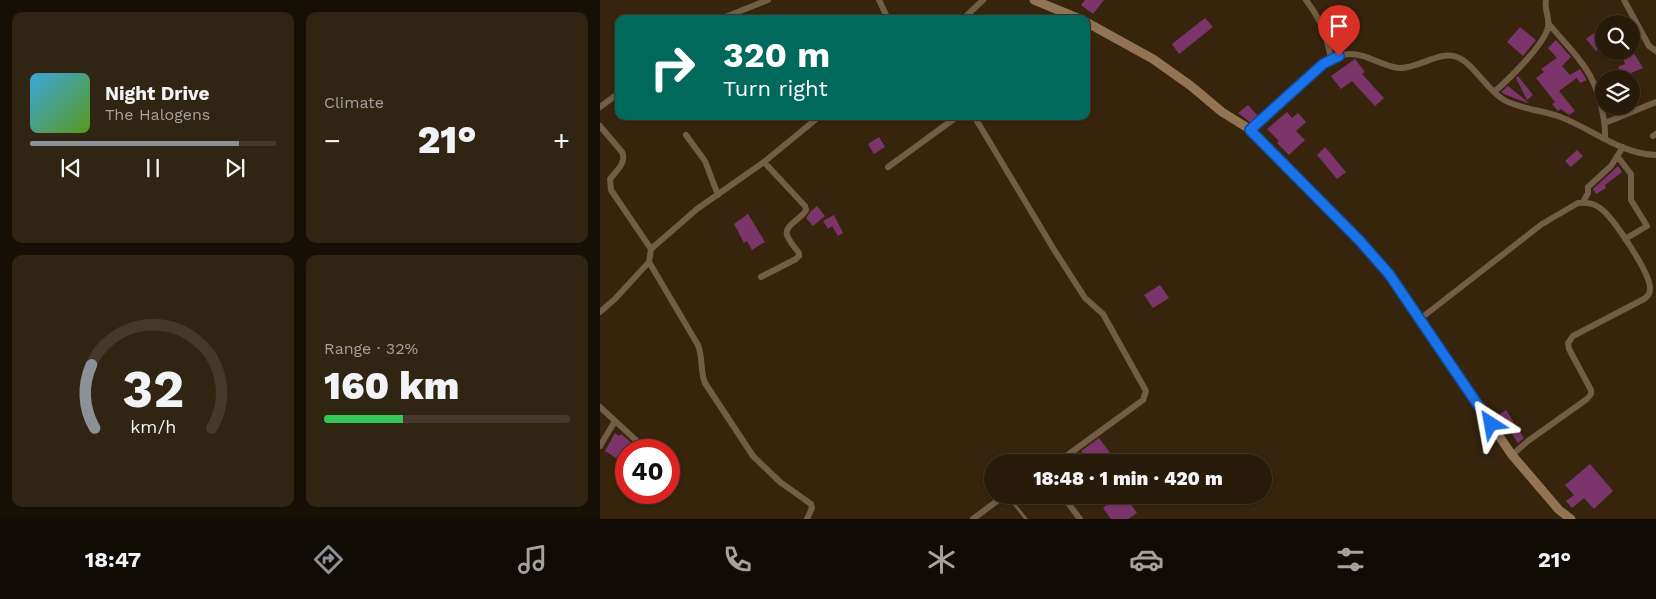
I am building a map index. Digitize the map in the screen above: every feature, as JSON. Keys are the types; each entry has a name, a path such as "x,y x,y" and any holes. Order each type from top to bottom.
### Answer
{"street":[{"path":"730,15 768,0"},
{"path":"879,0 886,15"},
{"path":"967,15 983,0"},
{"path":"1034,0 1049,2 1073,15"},
{"path":"1306,0 1316,13 1326,33 1331,59"},
{"path":"1546,0 1545,8 1549,24 1590,75 1606,123 1605,139"},
{"path":"1624,0 1649,46 1656,51"},
{"path":"1090,24 1153,59 1191,86 1222,112 1250,130 1360,241 1389,274 1512,455 1559,510 1571,519"},
{"path":"1494,92 1522,66 1544,35 1549,24"},
{"path":"1250,130 1323,64 1331,59 1349,54 1360,55 1386,65 1404,68 1450,55 1464,61 1494,92 1505,100 1558,116 1623,147 1648,155 1656,155"},
{"path":"600,107 615,96"},
{"path":"1606,123 1656,102"},
{"path":"600,312 615,299 649,262 651,250 697,209 764,162 815,120"},
{"path":"888,167 953,120"},
{"path":"976,120 1085,298 1103,314 1146,391 1143,400 1069,454"},
{"path":"600,126 624,157 623,163 610,179 611,190 651,250"},
{"path":"686,135 705,161 718,195"},
{"path":"1583,202 1588,193 1588,187 1611,166 1623,147"},
{"path":"1617,156 1631,174 1631,200 1647,226 1625,239"},
{"path":"761,277 796,260 799,256 787,232 788,228 805,214 806,210 805,206 764,162"},
{"path":"1420,318 1542,224 1583,202 1593,204 1609,216 1625,239 1648,282 1650,287 1649,294 1644,299 1583,330 1570,339 1568,343 1569,349 1591,390 1591,394 1587,399 1528,441 1512,455"},
{"path":"649,262 698,345 706,383 753,456 780,482 812,504 807,519"},
{"path":"600,407 635,439"},
{"path":"600,446 615,421"},
{"path":"973,519 994,504"},
{"path":"1069,504 1080,519"}],"lane":[{"path":"1014,504 1026,519"}],"building":[{"path":"1085,0 1104,0 1093,14 1081,5"},
{"path":"1205,18 1213,27 1179,54 1172,44"},
{"path":"1520,27 1536,40 1523,56 1507,42"},
{"path":"1595,32 1595,50 1586,39"},
{"path":"1556,40 1571,57 1562,66 1570,75 1580,69 1587,80 1580,83 1577,78 1559,91 1575,111 1569,115 1561,109 1558,111 1552,104 1555,102 1536,78 1544,72 1541,69 1557,58 1548,48"},
{"path":"1355,59 1365,72 1362,74 1384,98 1375,106 1352,81 1341,89 1331,76"},
{"path":"1624,60 1638,60 1643,68 1638,70 1620,70 1618,67 1625,64"},
{"path":"1518,76 1533,95 1527,100 1516,78"},
{"path":"1508,86 1529,103 1501,92"},
{"path":"1248,105 1258,116 1251,123 1238,113"},
{"path":"1287,112 1292,118 1298,113 1306,122 1296,131 1305,140 1289,155 1267,129"},
{"path":"879,137 885,147 874,154 868,144"},
{"path":"1325,147 1346,172 1337,179 1317,155"},
{"path":"1577,150 1583,156 1571,167 1565,161"},
{"path":"1618,166 1622,172 1605,185 1606,188 1596,194 1593,189"},
{"path":"817,206 825,216 813,226 806,218"},
{"path":"748,214 765,242 752,250 747,241 744,243 734,224"},
{"path":"834,215 843,233 838,236 832,226 828,229 823,221"},
{"path":"1160,285 1169,298 1153,308 1144,295"},
{"path":"1506,410 1524,438 1518,443 1499,415"},
{"path":"615,433 619,436 621,434 627,439 615,439 615,457 605,451"},
{"path":"1099,438 1111,454 1083,454 1081,451"},
{"path":"1590,464 1613,491 1594,509 1584,498 1572,508 1566,501 1574,495 1565,485"},
{"path":"1108,504 1130,504 1137,513 1128,519 1111,519 1103,508"}],"route":[{"path":"1339,56 1323,64 1250,130 1360,241 1389,274 1491,424"}]}
